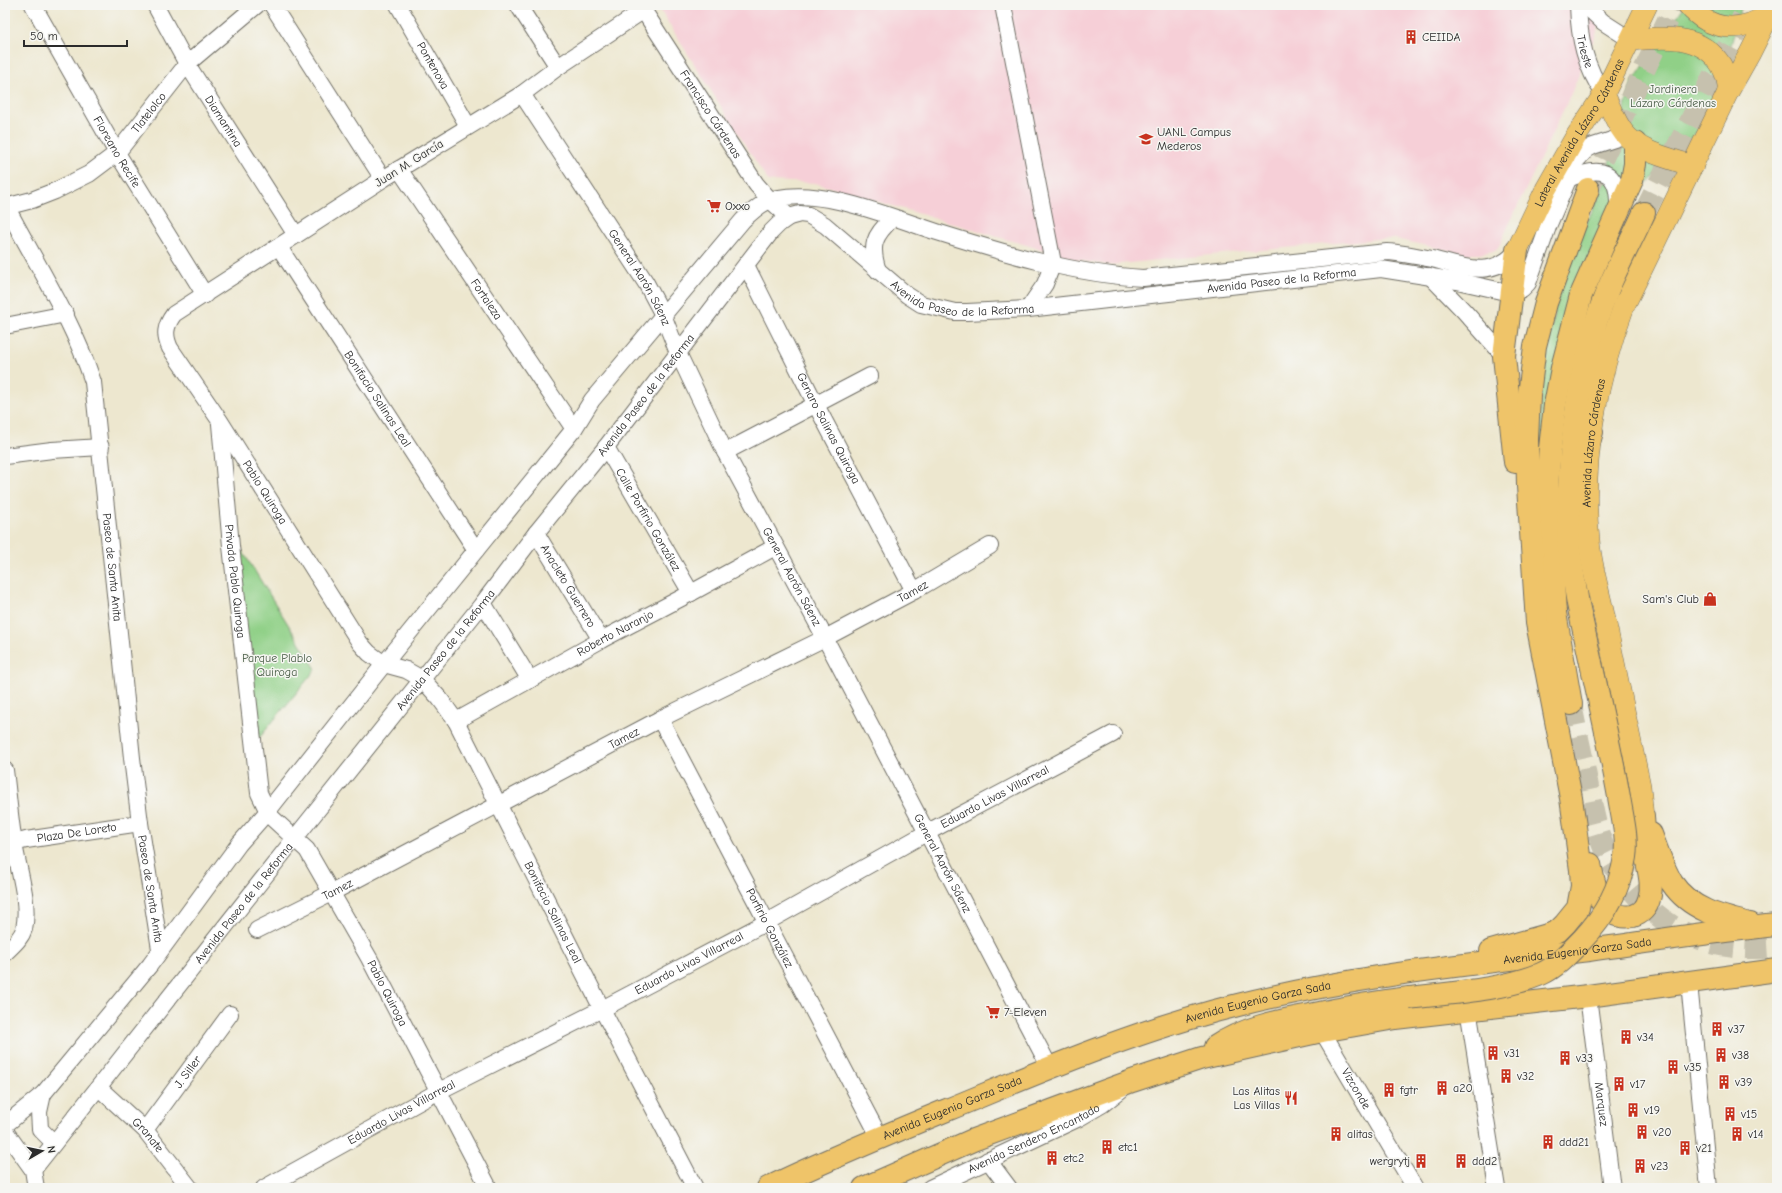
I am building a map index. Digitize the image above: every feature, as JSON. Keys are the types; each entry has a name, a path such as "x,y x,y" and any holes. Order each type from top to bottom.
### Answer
{"highway":[{"path":"1570,704 1555,613 1547,473 1555,405 1562,368 1581,295 1634,172 1636,155 1631,139"},
{"path":"1420,970 1551,934 1559,930 1571,918 1578,908 1582,886 1581,870 1570,798 1537,623 1527,440 1529,395 1535,346 1546,303 1588,189"},
{"name":"Avenida Lázaro Cárdenas","path":"1568,514 1570,469 1583,366 1604,299 1644,213"},
{"path":"1513,255 1511,293 1504,356 1521,522 1534,574"},
{"path":"1202,1058 1220,1044 1238,1035 1283,1020 1362,1004 1512,983 1541,974 1553,967 1572,950 1605,912 1617,886 1623,868 1626,856 1626,840 1612,759 1578,604 1569,550 1568,514 1592,432"},
{"path":"1531,534 1555,613"},
{"path":"1570,798 1581,820 1596,891 1603,905 1612,914 1637,915 1647,905 1650,898 1643,817"},
{"path":"1643,817 1667,875 1679,892 1700,908 1713,914 1769,926"},
{"name":"Avenida Eugenio Garza Sada","path":"768,1188 880,1138 1050,1068 1167,1026 1231,1006 1300,990 1420,970 1769,926"},
{"path":"864,1188 973,1140 1132,1080 1202,1058 1322,1031 1395,1018 1588,996 1777,970"}],"main road":[{"name":"Lateral Avenida Lázaro Cárdenas","path":"1513,255 1546,189 1575,138 1604,94 1647,5"},
{"path":"1688,5 1706,20 1726,27 1737,28 1746,26 1772,10"},
{"path":"1728,92 1772,10"},
{"path":"1630,40 1682,38 1702,46 1711,53 1724,70 1728,84 1728,92"},
{"name":"Avenida Lázaro Cárdenas","path":"1643,817 1640,786 1589,541 1587,483 1592,432 1602,378 1612,339 1624,306 1728,92"},
{"path":"1604,94 1618,124 1631,139 1650,152 1693,166"}],"street":[{"name":"Floreano Recife","path":"32,5 117,153 205,295"},
{"name":"Diamantina","path":"155,5 187,64 296,235"},
{"name":"Tlatelolco","path":"5,206 32,200 55,191 89,174 117,153 187,64 257,5"},
{"path":"272,5 383,179"},
{"name":"Pontenova","path":"398,5 468,126"},
{"path":"518,5 558,67"},
{"path":"1003,5 1053,263 1045,284 1028,309"},
{"name":"Trieste","path":"1578,5 1579,30 1584,51 1593,79 1604,94"},
{"path":"1585,5 1603,22 1630,40"},
{"name":"Juan M. García","path":"174,314 383,179 522,94 642,8"},
{"name":"Francisco Cárdenas","path":"642,8 756,184 770,200 789,217"},
{"name":"General Aarón Sáenz","path":"522,94 646,283 725,452 928,832 1050,1068"},
{"path":"1511,293 1522,289 1528,283 1549,224 1576,161 1586,150 1593,146 1631,139"},
{"name":"Fortaleza","path":"400,169 574,429"},
{"path":"1568,179 1591,171 1603,172 1616,183 1618,209"},
{"name":"Avenida Paseo de la Reforma","path":"5,1125 43,1094 145,971 239,844 268,811 384,664 574,429 592,400 662,315 743,220 754,210 770,200 803,196 838,201 991,248 1080,271 1109,276 1143,278 1387,252 1412,254 1474,269 1495,267 1513,255"},
{"name":"Paseo de Santa Anita","path":"5,206 66,314 83,351 93,382 101,447 132,758 140,823 160,949"},
{"name":"Avenida Paseo de la Reforma","path":"33,1170 483,603 536,533 606,447 771,232 789,217 800,214 808,215 825,225 906,295 921,304 955,312 1028,309 1381,269 1430,276 1511,293"},
{"path":"878,272 874,258 875,239 881,229 893,218"},
{"name":"Bonifacio Salinas Leal","path":"279,247 476,550"},
{"name":"Genaro Salinas Quiroga","path":"746,265 816,405 914,591"},
{"path":"1430,276 1504,356"},
{"path":"5,326 66,314"},
{"name":"Pablo Quiroga","path":"174,314 166,328 166,339 170,348 220,422 360,643 369,653 384,664"},
{"path":"725,452 870,376"},
{"name":"Privada Pablo Quiroga","path":"220,422 232,554 259,793 268,811"},
{"path":"7,460 52,450 101,447"},
{"name":"Calle Porfirio González","path":"606,447 691,593"},
{"name":"Anacleto Guerrero","path":"536,533 601,640"},
{"name":"Roberto Naranjo","path":"456,721 601,640 691,593 775,546"},
{"name":"Tamez","path":"257,930 498,806 660,719 825,638 914,591 990,546"},
{"path":"483,603 530,680"},
{"name":"Bonifacio Salinas Leal","path":"384,664 406,670 422,679 440,699 456,721 498,806 695,1188"},
{"name":"Porfirio González","path":"660,719 880,1138"},
{"name":"Eduardo Livas Villarreal","path":"264,1188 439,1091 602,1009 767,922 928,832 1113,734"},
{"path":"5,770 9,848 25,905 26,917 24,930 19,939 5,953"},
{"name":"Pablo Quiroga","path":"268,811 270,816 307,850 369,958 489,1188"},
{"name":"Plaza De Loreto","path":"9,848 37,838 140,823"},
{"path":"1689,983 1709,1188"},
{"name":"Marquez","path":"1588,996 1612,1188"},
{"path":"1468,1009 1497,1188"},
{"name":"J. Siller","path":"145,1130 230,1014"},
{"name":"Vizconde","path":"1322,1031 1416,1188"},
{"name":"Avenida Sendero Encantado","path":"930,1188 1079,1118 1103,1104 1132,1080"},
{"name":"Granate","path":"99,1088 145,1130 190,1188"},
{"path":"43,1094 39,1112 40,1129 54,1143"},
{"path":"5,1131 27,1159 33,1170 36,1188"},
{"path":"988,1160 1009,1188"}],"shaded area":[{"name":"UANL Campus Mederos","path":"657,5 1608,5 1570,96 1497,250 1480,254 1463,254 1396,239 1377,239 1108,265 1077,260 815,183 768,181"}],"green space":[{"name":"Jardinera Lázaro Cárdenas","path":"1685,5 1742,5 1711,117 1624,208 1584,298 1543,511 1539,424 1543,378 1555,306 1581,234 1600,195 1632,83"},
{"name":"Parque Plablo Quiroga","path":"234,549 241,549 316,669 255,743"}],"tunnel":[{"path":"1588,189 1675,5"},
{"path":"1644,213 1749,5"},
{"path":"1571,704 1592,808 1604,849 1616,870 1642,902 1675,928 1693,937 1712,943 1733,947 1777,947"}],"place":[{"name":"CEIIDA","path":"1411,37"},
{"name":"UANL Campus Mederos","path":"1146,139"},
{"name":"Oxxo","path":"714,206"},
{"name":"Sam's Club","path":"1710,599"},
{"name":"7-Eleven","path":"993,1012"},
{"name":"v37","path":"1717,1029"},
{"name":"v34","path":"1626,1037"},
{"name":"v31","path":"1493,1053"},
{"name":"v38","path":"1721,1055"},
{"name":"v33","path":"1565,1058"},
{"name":"v35","path":"1673,1067"},
{"name":"v32","path":"1506,1076"},
{"name":"v39","path":"1724,1082"},
{"name":"v17","path":"1619,1084"},
{"name":"a20","path":"1442,1088"},
{"name":"fgtr","path":"1389,1090"},
{"name":"Las Alitas Las Villas","path":"1291,1098"},
{"name":"v19","path":"1633,1110"},
{"name":"v15","path":"1730,1114"},
{"name":"v20","path":"1642,1132"},
{"name":"alitas","path":"1336,1134"},
{"name":"v14","path":"1737,1134"},
{"name":"ddd21","path":"1548,1142"},
{"name":"etc1","path":"1107,1147"},
{"name":"v21","path":"1685,1148"},
{"name":"etc2","path":"1052,1158"},
{"name":"wergrytj","path":"1421,1161"},
{"name":"ddd2","path":"1461,1161"},
{"name":"v23","path":"1640,1166"}]}
